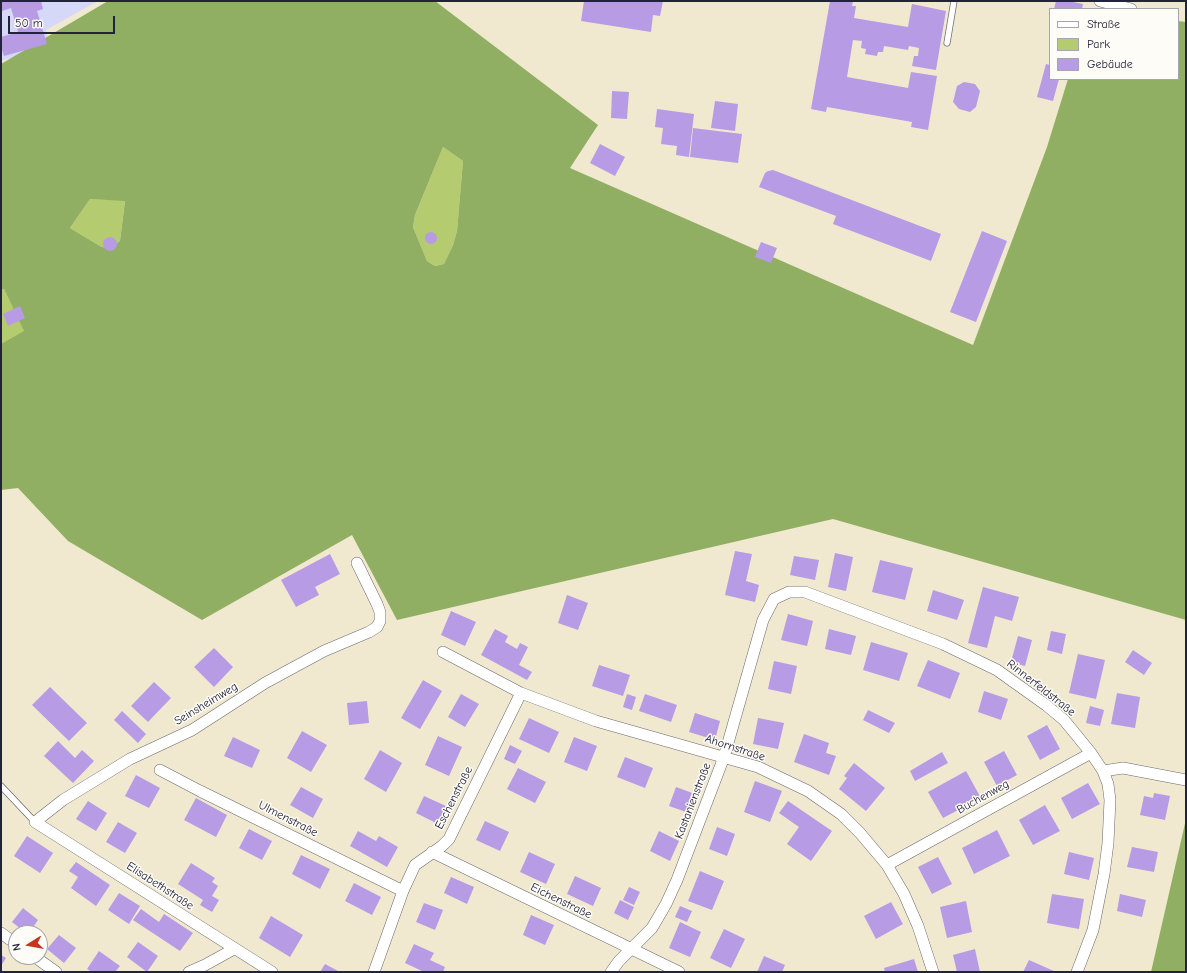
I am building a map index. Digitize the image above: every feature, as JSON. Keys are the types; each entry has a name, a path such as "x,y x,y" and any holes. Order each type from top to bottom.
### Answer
{"street":[{"path":"1100,1 1127,8"},
{"name":"Seinsheimweg","path":"35,822 63,800 130,759 192,730 265,683 324,651 369,632 377,627 380,621 380,612 357,563"},
{"name":"Rinnerfeldstraße","path":"774,599 789,592 805,592 943,644 997,670 1046,705 1064,720 1091,753 1103,771 1108,784 1110,800 1106,858 1093,930 1076,972"},
{"name":"Kastanienstraße","path":"611,972 619,961 652,928 666,904 677,880 724,757 763,620 774,599"},
{"name":"Ahornstraße","path":"443,652 521,693 596,721 758,767 808,790 841,814 865,838 887,865 904,894 918,926 933,972"},
{"name":"Eschenstraße","path":"374,972 403,891 415,865 442,846 449,839 521,693"},
{"name":"Buchenweg","path":"887,865 1091,753"},
{"path":"1103,771 1122,768 1186,780"},
{"name":"Ulmenstraße","path":"160,770 403,891"},
{"name":"Elisabethstraße","path":"35,822 272,972"},
{"name":"Eichenstraße","path":"432,852 679,972"},
{"path":"189,972 205,965 234,948"},
{"path":"46,965 56,972"}],"lane":[{"path":"947,43 954,1"},
{"path":"1,786 35,822"}],"shaded area":[{"path":"1,1 98,1 46,30 50,46 1,61"}],"green space":[{"path":"108,1 435,1 598,125 570,168 973,345 1047,147 1068,80 1179,80 1179,21 1186,22 1186,620 833,519 397,620 352,535 202,620 68,541 18,488 1,490 1,344 24,331 4,289 1,290 1,64","holes":["443,147 463,161 457,231 453,245 444,264 435,266 427,261 413,227 415,215","90,199 125,201 120,241 108,249 100,246 70,228"]},
{"path":"443,147 463,161 457,231 453,245 444,264 435,266 427,261 413,227 415,215"},
{"path":"90,199 125,200 120,241 108,249 100,246 70,228"},
{"path":"4,289 25,332 1,344 1,290"},
{"path":"1186,819 1186,972 1151,972"}],"building":[{"path":"1,1 41,1 43,9 37,11 47,44 4,56 1,47 1,37 18,32 11,8 2,11"},
{"path":"584,1 663,1 660,16 653,15 651,32 581,21"},
{"path":"830,1 853,1 852,6 856,6 854,18 908,27 912,4 946,11 936,70 912,66 914,56 918,56 919,48 909,46 908,50 884,46 883,52 878,52 877,56 865,54 866,49 861,48 862,41 853,40 847,77 908,88 911,72 937,76 928,130 911,127 912,122 827,107 826,112 811,109"},
{"path":"1056,1 1068,1 1083,4 1082,8 1054,8"},
{"path":"1046,64 1049,65 1049,80 1059,80 1053,101 1037,97"},
{"path":"964,82 975,84 980,91 976,107 970,112 959,109 953,102 957,86"},
{"path":"612,91 629,92 627,119 611,118"},
{"path":"715,101 738,104 735,131 711,128"},
{"path":"657,109 694,114 689,157 676,155 677,146 661,144 663,128 655,127"},
{"path":"693,128 742,134 738,163 690,157"},
{"path":"600,144 625,157 615,176 590,163"},
{"path":"773,170 941,234 931,261 833,224 836,216 759,187 765,173"},
{"path":"982,231 1007,241 976,322 950,312"},
{"path":"433,232 436,233 436,243 429,244 426,243 425,236 426,233"},
{"path":"107,237 113,237 117,241 117,247 113,251 107,251 103,247 103,241"},
{"path":"761,242 777,248 771,263 755,257"},
{"path":"20,306 25,318 8,326 3,314"},
{"path":"735,551 752,554 746,581 759,585 755,602 725,595"},
{"path":"835,553 853,557 846,591 828,587"},
{"path":"330,554 340,574 315,587 319,595 296,607 281,580"},
{"path":"794,556 819,560 815,580 790,575"},
{"path":"880,560 913,568 905,600 872,592"},
{"path":"983,587 1019,597 1012,621 995,616 987,648 968,643"},
{"path":"933,590 964,600 957,620 927,611"},
{"path":"567,595 588,603 578,630 558,623"},
{"path":"451,611 476,622 465,646 441,635"},
{"path":"788,614 813,621 807,646 781,640"},
{"path":"495,629 508,636 505,642 517,649 520,643 528,647 519,665 532,672 527,680 481,655"},
{"path":"829,629 856,636 851,655 825,649"},
{"path":"1051,631 1066,634 1062,654 1047,650"},
{"path":"1018,636 1032,640 1025,666 1011,662"},
{"path":"871,642 908,653 899,681 863,670"},
{"path":"214,648 233,667 214,687 194,667"},
{"path":"1133,650 1152,663 1144,675 1125,662"},
{"path":"1078,654 1105,660 1096,699 1069,693"},
{"path":"928,660 960,673 950,699 917,686"},
{"path":"774,661 797,666 791,694 768,689"},
{"path":"599,665 630,675 623,696 592,686"},
{"path":"423,680 442,691 420,729 401,718"},
{"path":"154,682 171,698 148,722 131,706"},
{"path":"50,687 87,723 69,741 32,705"},
{"path":"984,691 1008,699 1001,720 978,712"},
{"path":"1117,693 1140,697 1135,728 1111,724"},
{"path":"461,694 479,704 465,727 448,717"},
{"path":"627,694 636,697 632,710 623,707"},
{"path":"645,694 677,705 671,722 639,711"},
{"path":"367,701 369,723 349,725 347,703"},
{"path":"1090,706 1104,710 1100,726 1086,723"},
{"path":"868,710 895,723 889,733 863,720"},
{"path":"122,711 146,734 138,743 114,720"},
{"path":"695,713 720,721 715,740 689,732"},
{"path":"529,718 559,732 549,753 519,739"},
{"path":"758,718 784,723 778,749 753,744"},
{"path":"1047,725 1060,749 1040,760 1027,736"},
{"path":"302,731 327,745 311,772 287,758"},
{"path":"804,734 829,743 826,753 836,756 829,775 794,762"},
{"path":"438,736 462,747 449,776 425,765"},
{"path":"233,737 260,750 252,768 224,756"},
{"path":"574,737 597,746 587,771 564,762"},
{"path":"58,741 75,758 82,750 94,761 73,783 44,756"},
{"path":"510,745 522,751 515,764 504,759"},
{"path":"380,750 402,763 386,792 364,779"},
{"path":"1004,751 1017,775 997,786 984,762"},
{"path":"942,752 948,763 915,781 910,771"},
{"path":"625,757 653,768 645,788 617,777"},
{"path":"854,763 885,788 866,811 839,789 847,778 844,776"},
{"path":"518,768 546,782 535,803 507,789"},
{"path":"966,771 981,798 943,818 928,792"},
{"path":"136,775 160,788 149,808 125,796"},
{"path":"755,781 782,791 770,822 744,812"},
{"path":"1088,783 1100,804 1072,819 1061,798"},
{"path":"301,787 323,799 313,818 290,805"},
{"path":"676,787 695,794 689,813 669,806"},
{"path":"1154,793 1170,796 1165,820 1140,815 1144,796 1153,798"},
{"path":"424,796 446,806 438,824 416,813"},
{"path":"196,798 227,815 216,837 184,820"},
{"path":"88,801 107,813 96,831 76,819"},
{"path":"788,801 832,831 811,861 787,844 799,827 779,813"},
{"path":"1045,805 1060,831 1033,845 1019,820"},
{"path":"485,821 509,832 500,851 476,840"},
{"path":"118,822 137,833 125,853 106,842"},
{"path":"717,827 735,834 727,856 709,849"},
{"path":"249,829 272,841 262,860 239,848"},
{"path":"997,830 1010,856 974,874 962,848"},
{"path":"358,831 376,841 379,836 398,847 387,867 350,846"},
{"path":"659,831 679,841 670,861 650,851"},
{"path":"27,836 53,853 40,873 14,856"},
{"path":"1132,847 1158,852 1154,872 1127,867"},
{"path":"529,852 555,864 546,884 520,872"},
{"path":"1069,852 1094,858 1089,880 1064,874"},
{"path":"301,855 330,869 320,889 292,874"},
{"path":"938,857 952,884 932,894 918,867"},
{"path":"76,862 110,885 96,906 71,888 78,877 69,871"},
{"path":"191,863 215,878 212,882 218,886 212,896 219,900 212,912 200,905 203,900 178,884"},
{"path":"700,871 724,881 712,910 688,901"},
{"path":"575,876 601,888 593,906 567,894"},
{"path":"451,877 474,887 467,904 444,893"},
{"path":"354,883 381,897 372,915 345,901"},
{"path":"629,887 640,892 634,905 623,900"},
{"path":"119,893 140,906 129,924 108,910"},
{"path":"1052,894 1084,899 1079,929 1047,923"},
{"path":"1120,894 1146,900 1142,917 1117,911"},
{"path":"620,900 634,907 628,920 614,913"},
{"path":"966,901 972,932 947,938 940,907"},
{"path":"891,902 903,924 876,939 864,916"},
{"path":"424,903 443,910 435,930 416,922"},
{"path":"680,906 692,911 687,922 675,917"},
{"path":"23,908 38,920 35,925 16,925 12,922"},
{"path":"141,909 159,922 164,914 193,933 180,951 133,920"},
{"path":"531,915 554,925 545,945 523,935"},
{"path":"271,916 303,935 290,957 259,938"},
{"path":"680,922 701,932 690,957 669,948"},
{"path":"724,929 745,939 731,968 710,958"},
{"path":"59,935 76,948 64,963 48,950"},
{"path":"138,942 158,956 147,972 127,957"},
{"path":"414,944 434,953 430,960 445,967 443,972 424,972 405,963"},
{"path":"975,949 980,972 957,972 953,955"},
{"path":"99,951 120,966 115,972 92,972 87,969"},
{"path":"1,955 6,958 1,966"},
{"path":"764,956 785,965 782,972 757,972"},
{"path":"914,959 918,972 885,972 884,968"},
{"path":"1029,960 1056,972 1023,972"},
{"path":"325,964 340,972 320,972"}]}
